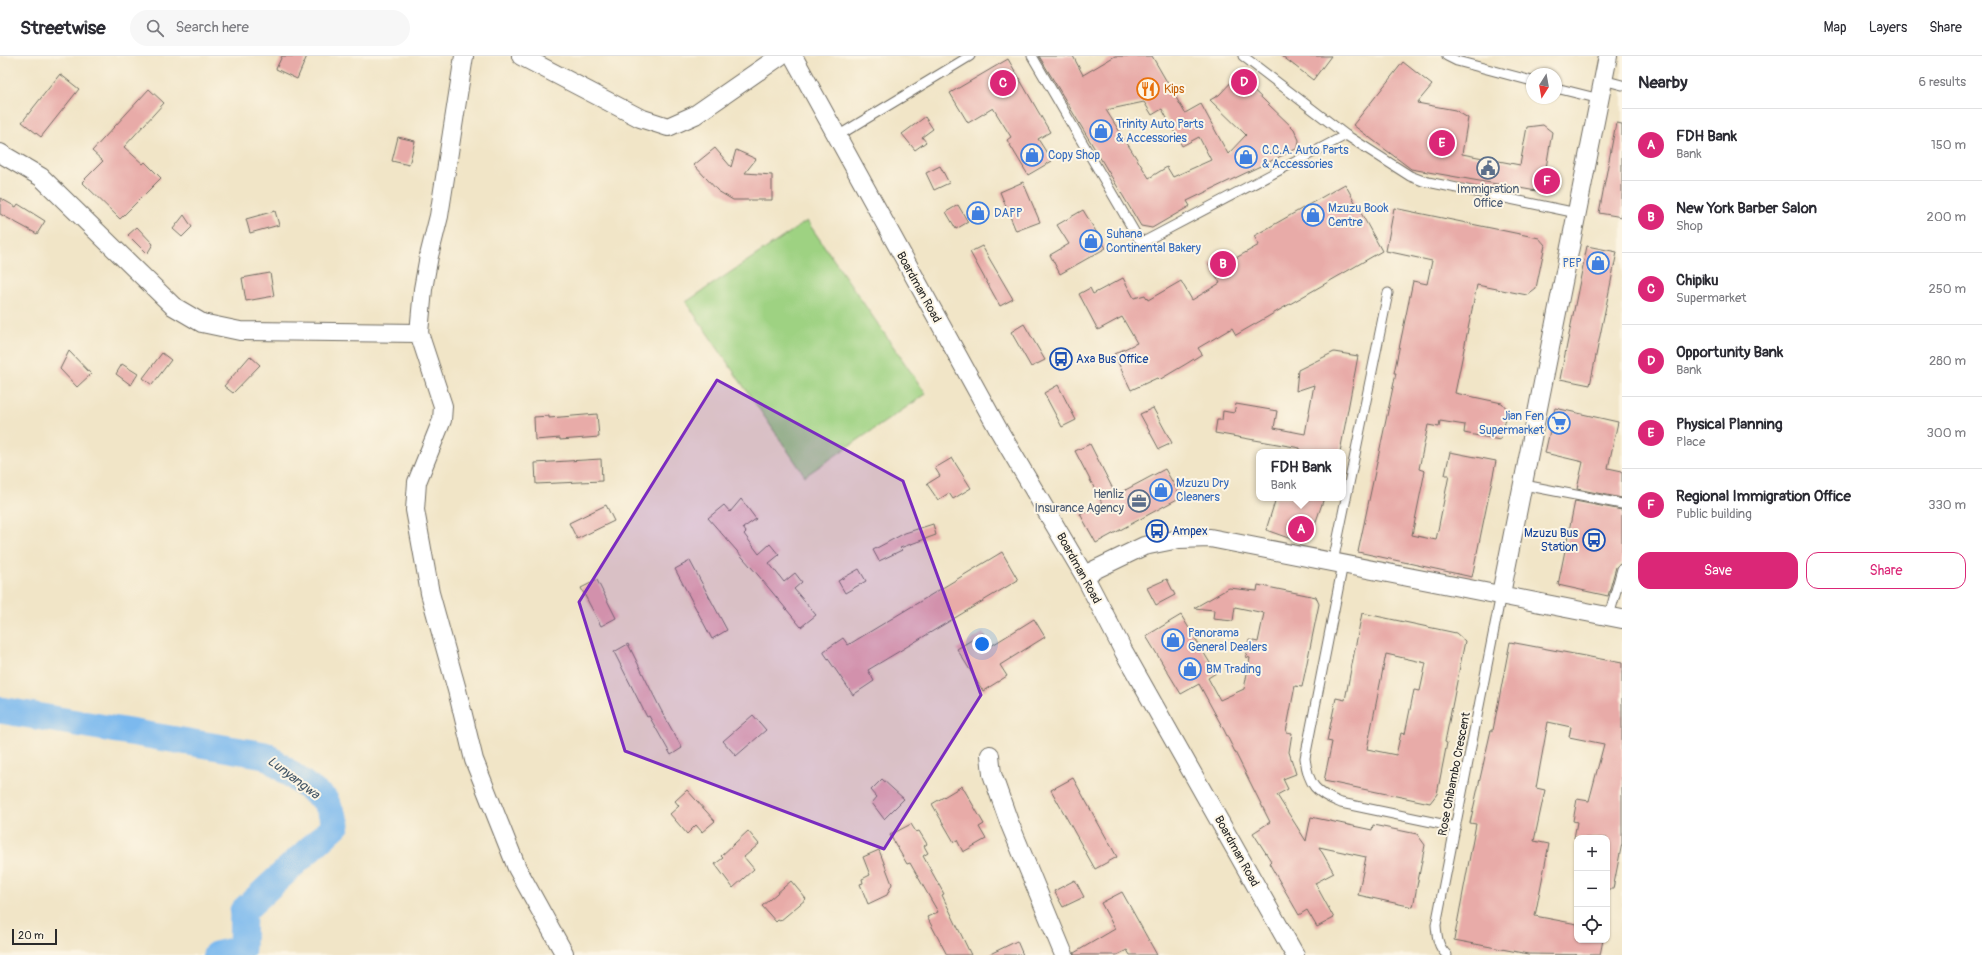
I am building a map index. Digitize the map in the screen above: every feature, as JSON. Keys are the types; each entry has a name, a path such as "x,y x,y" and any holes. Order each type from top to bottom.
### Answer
{"street":[{"path":"464,56 439,216 429,256 423,289 419,333 444,406 442,420 417,482 415,510 430,594 457,690 474,760 517,868 564,954"},
{"path":"521,56 640,118 668,127 695,115 780,56"},
{"name":"Boardman Road","path":"793,56 836,137 998,429 1084,575 1124,652 1295,955"},
{"path":"1501,594 1524,485 1608,56"},
{"path":"0,153 41,177 173,306 202,323 240,331 419,333"},
{"path":"1084,575 1144,546 1179,538 1210,538 1501,594 1616,618"},
{"path":"990,755 992,774 1009,822 1064,955"}],"lane":[{"path":"836,137 970,56"},
{"path":"1032,56 1138,238 1142,241 1147,240 1346,135"},
{"path":"1243,56 1346,135 1410,176 1423,181 1577,213"},
{"path":"1446,56 1457,61 1526,79"},
{"path":"1603,80 1622,84"},
{"path":"1562,90 1600,99"},
{"path":"1388,293 1338,563 1305,758 1307,774 1316,790 1324,797 1341,803 1456,827"},
{"path":"1524,485 1622,504"},
{"path":"1616,618 1622,569"},
{"name":"Rose Chibambo Crescent","path":"1447,955 1440,949 1436,925 1501,594"}],"highlighted area":[{"path":"717,380 903,481 981,695 884,849 625,751 579,602"}],"green space":[{"path":"807,221 926,394 805,476 686,302"}],"building":[{"path":"282,56 307,56 297,79 276,69"},
{"path":"1039,56 1073,56 1083,75 1115,56 1152,56 1185,113 1201,104 1228,154 1246,135 1210,100 1219,95 1238,75 1294,129 1299,140 1298,148 1187,201 1190,206 1152,228 1141,226","holes":["1144,102 1152,115 1162,109 1182,146 1199,137 1211,160 1173,177 1167,167 1149,178 1106,110"]},
{"path":"1282,56 1331,56 1313,80"},
{"path":"1008,59 1050,132 1038,139 1052,161 1028,175 1007,140 1011,137 993,108 968,123 950,93"},
{"path":"1403,62 1432,85 1417,103 1455,110 1468,118 1462,154 1520,165 1527,127 1543,125 1552,132 1542,192 1411,169 1353,125"},
{"path":"60,74 79,89 41,137 22,122"},
{"path":"149,89 164,103 124,147 143,164 145,162 161,178 120,219 82,182 103,161 92,151"},
{"path":"925,117 933,129 922,137 926,142 915,150 902,134"},
{"path":"1616,123 1622,124 1622,217 1599,213"},
{"path":"398,137 415,141 409,165 392,161"},
{"path":"715,148 731,167 736,150 756,159 745,173 772,175 772,200 733,200 718,191 694,165"},
{"path":"940,166 949,183 934,190 926,173"},
{"path":"1023,182 1040,222 1016,231 1000,192"},
{"path":"1345,184 1382,251 1236,335 1232,328 1198,348 1202,354 1186,364 1159,380 1157,378 1131,390 1114,354 1137,343 1122,317 1098,330 1079,294 1090,288 1093,294 1123,278 1134,298 1145,295 1148,300 1181,281 1192,300 1220,283 1209,264 1230,252 1234,259 1259,245 1254,236"},
{"path":"0,198 16,207 18,204 45,221 37,234 0,214"},
{"path":"958,205 968,222 956,229 946,212"},
{"path":"1394,208 1539,238 1545,245 1536,288 1527,295 1477,285 1455,393 1502,403 1507,409 1500,440 1464,433 1465,425 1440,421 1439,427 1428,425 1419,469 1425,471 1412,535 1436,540 1449,475 1445,475 1450,452 1496,461 1472,577 1358,552 1396,373 1394,373 1413,281 1427,284 1432,261 1386,251"},
{"path":"1083,210 1106,248 1060,274 1050,255 1069,244 1057,225"},
{"path":"275,211 279,225 250,233 246,219"},
{"path":"184,215 192,227 182,237 173,229"},
{"path":"137,227 153,244 147,254 128,235"},
{"path":"982,246 1013,299 1000,306 970,252"},
{"path":"1587,246 1617,252 1590,385 1560,379"},
{"path":"270,273 274,296 246,301 242,278"},
{"path":"1024,324 1045,360 1031,367 1011,332"},
{"path":"69,351 91,374 77,387 60,369"},
{"path":"1334,352 1358,356 1341,449 1300,449 1215,433 1217,420 1222,420 1223,411 1234,413 1236,404 1277,411 1274,428 1305,434 1314,385 1296,391 1298,370"},
{"path":"162,353 171,360 152,385 143,378"},
{"path":"250,356 260,365 233,393 224,386"},
{"path":"122,364 138,374 131,385 116,374"},
{"path":"1058,385 1076,420 1062,427 1044,393"},
{"path":"1153,408 1172,443 1159,449 1140,414"},
{"path":"1555,408 1618,422 1608,468 1622,471 1622,498 1577,489 1583,462 1545,453"},
{"path":"597,414 599,437 535,440 534,417 549,416 549,418"},
{"path":"1090,444 1116,495 1165,469 1181,497 1096,543 1080,514 1102,503 1075,451"},
{"path":"952,458 971,488 953,499 949,493 938,500 927,484 940,476 935,468"},
{"path":"601,459 602,481 536,484 535,463"},
{"path":"741,499 756,519 743,528 746,532 744,534 759,554 770,544 779,555 769,563 784,582 795,573 802,582 794,589 816,615 801,627 708,518 724,505 730,512"},
{"path":"1275,501 1323,501 1311,536 1297,541 1266,530"},
{"name":"Mzuzu Bus Station","path":"1575,501 1622,510 1622,563 1616,567 1608,596 1558,585"},
{"path":"606,505 614,521 577,539 569,523"},
{"path":"933,524 936,535 900,548 902,550 879,561 873,550 905,533"},
{"path":"1002,552 1018,580 868,670 874,681 853,695 824,651 843,638 848,645"},
{"path":"690,561 727,630 712,639 675,569"},
{"path":"859,569 866,581 845,593 838,581"},
{"path":"1167,579 1175,595 1156,605 1147,588"},
{"path":"597,580 616,618 601,626 581,588"},
{"path":"1258,585 1316,597 1319,604 1302,687 1295,686 1286,732 1292,733 1289,752 1296,774 1283,779 1288,789 1277,795 1306,841 1311,817 1372,830 1373,825 1417,834 1425,845 1413,907 1358,895 1366,857 1319,847 1334,873 1315,883 1334,918 1317,927 1307,910 1299,915 1269,863 1271,861 1253,833 1270,822 1199,684 1181,694 1146,636 1181,615 1216,673 1208,678 1220,700 1244,689 1250,658 1246,657 1249,640 1258,642 1264,613 1235,607 1233,621 1213,619 1214,610 1194,608 1229,588 1257,591"},
{"path":"1362,613 1456,633 1465,641 1445,742 1447,743 1437,794 1430,803 1324,781 1332,742 1327,741 1336,698 1345,700","holes":["1386,654 1426,663 1420,691 1414,690 1405,734 1401,733 1396,755 1367,749"]},
{"path":"1034,619 1045,637 1000,665 1007,676 983,691 957,649 983,633 991,646"},
{"path":"1510,642 1622,663 1622,843 1613,889 1610,889 1610,835 1575,835 1577,822 1573,821 1577,799 1589,801 1604,744 1569,737 1571,727 1548,722 1536,788 1545,790 1534,841 1549,844 1535,916 1574,923 1574,943 1602,943 1600,955 1528,954 1454,940 1476,824 1470,823 1491,730 1493,730"},
{"path":"628,644 682,748 671,755 649,716 647,717 614,652"},
{"path":"753,715 766,730 736,756 723,741"},
{"path":"1073,778 1117,857 1095,869 1051,790"},
{"path":"882,779 904,799 884,819 872,803 877,797 871,790"},
{"path":"962,786 984,824 979,827 986,839 963,852 957,840 954,842 932,804"},
{"path":"687,790 715,821 702,832 696,825 687,834 670,814 679,806 675,801"},
{"path":"911,824 916,832 919,831 927,844 924,846 928,853 923,856 944,894 942,895 971,955 947,955 927,917 938,912 910,863 907,864 890,835"},
{"path":"748,831 759,844 744,857 754,869 733,888 715,864 723,858 721,856"},
{"path":"879,850 892,884 887,895 868,904 860,884 863,883 862,879 870,875 863,857"},
{"path":"1075,880 1084,897 1063,907 1054,891"},
{"path":"791,881 806,899 780,921 778,920 776,922 762,906"},
{"path":"1122,892 1157,955 1130,955 1127,950 1117,955 1074,955 1074,953 1115,929 1101,903"},
{"path":"1017,941 1023,955 988,955"}],"waterway":[{"name":"Lunyangwa","path":"0,710 265,755 325,800 337,824 243,911 242,949 216,955"}],"place":[{"name":"Opportunity Bank","path":"1244,82"},
{"name":"Chipiku","path":"1003,83"},
{"name":"Kips","path":"1148,89"},
{"name":"Trinity Auto Parts & Accessories","path":"1101,131"},
{"name":"Physical Planning","path":"1442,143"},
{"name":"Copy Shop","path":"1032,155"},
{"name":"C.C.A. Auto Parts & Accessories","path":"1246,157"},
{"name":"Immigration Office","path":"1488,168"},
{"name":"Regional Immigration Office","path":"1547,181"},
{"name":"DAPP","path":"978,213"},
{"name":"Mzuzu Book Centre","path":"1313,215"},
{"name":"Suhana Continental Bakery","path":"1091,241"},
{"name":"PEP","path":"1598,263"},
{"name":"New York Barber Salon","path":"1223,264"},
{"name":"Axa Bus Office","path":"1061,359"},
{"name":"Jian Fen Supermarket","path":"1559,423"},
{"name":"Mzuzu Dry Cleaners","path":"1161,490"},
{"name":"Henliz Insurance Agency","path":"1139,501"},
{"name":"FDH Bank","path":"1301,529"},
{"name":"Ampex","path":"1157,531"},
{"name":"Mzuzu Bus Station","path":"1594,540"},
{"name":"Panorama General Dealers","path":"1173,640"},
{"name":"BM Trading","path":"1190,669"}]}
